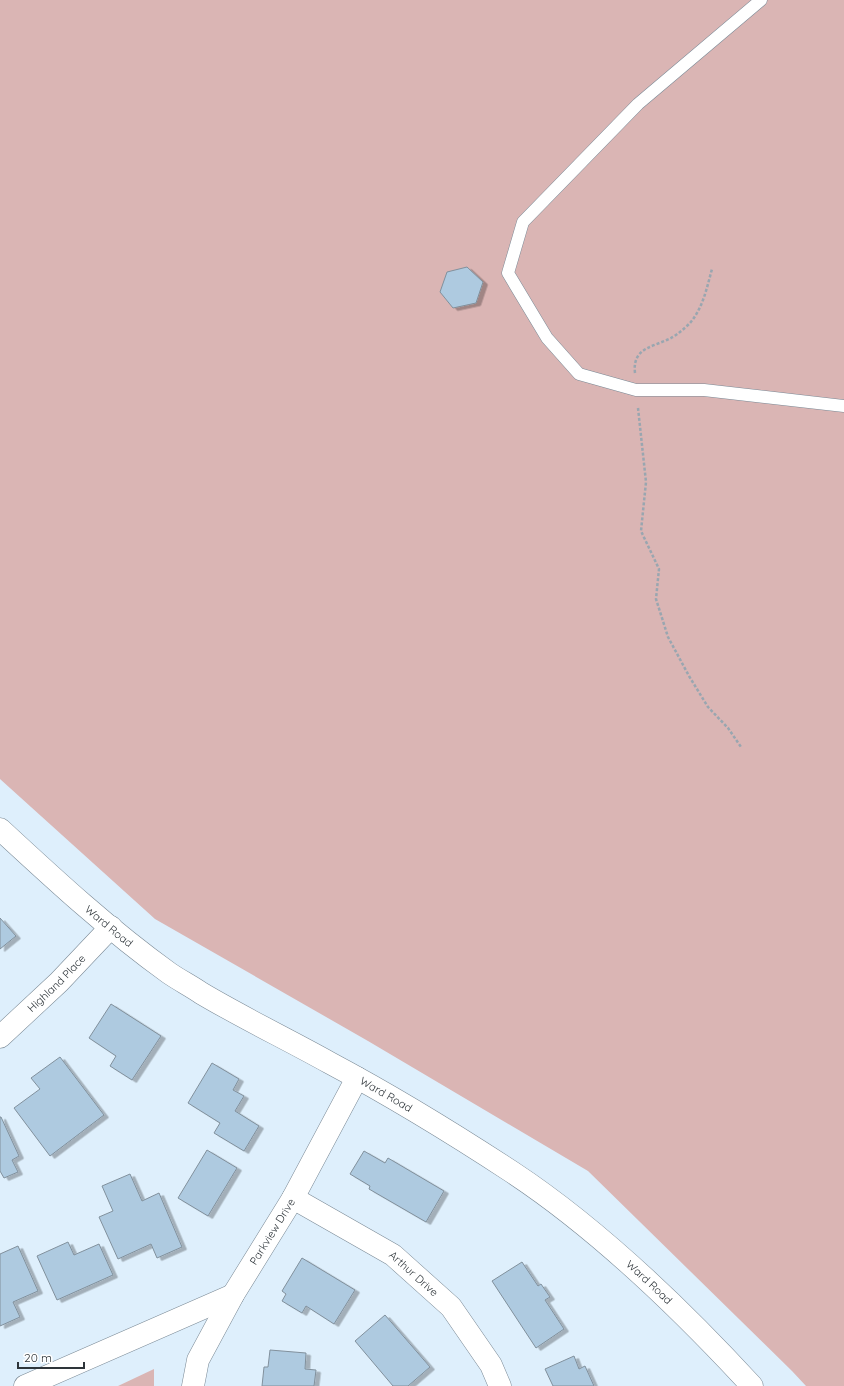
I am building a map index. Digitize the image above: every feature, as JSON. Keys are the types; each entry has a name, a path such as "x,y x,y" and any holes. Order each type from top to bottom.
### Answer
{"street":[{"name":"Ward Road","path":"0,829 110,928 171,974 214,1000 357,1078 514,1173 583,1223 641,1275 713,1344 752,1386"},
{"name":"Highland Place","path":"0,1037 59,982 110,928"},
{"name":"Parkview Drive","path":"193,1386 198,1360 233,1295 293,1198 357,1078"},
{"name":"Arthur Drive","path":"293,1198 393,1255 451,1307 491,1365 500,1386"},
{"path":"25,1386 233,1295"}],"lane":[{"path":"761,0 638,104 523,222 508,273 546,338 579,374 636,390 704,390 844,406"}],"path":[{"path":"712,269 702,303 690,322 672,338 646,348 636,357 634,370 646,482 641,531 659,568 656,599 668,637 708,707 728,728 741,747"}],"shaded area":[{"path":"0,0 844,0 844,1386 806,1386 588,1171 368,1041 155,919 0,779"},
{"path":"154,1369 154,1386 118,1386"}],"building":[{"path":"467,267 483,282 476,303 453,308 440,292 447,272"},
{"path":"0,918 16,936 0,949"},
{"path":"111,1004 161,1036 132,1080 110,1066 116,1056 89,1038"},
{"path":"60,1057 104,1115 50,1156 14,1108 40,1089 31,1078"},
{"path":"212,1063 239,1079 233,1090 244,1096 235,1111 259,1126 244,1151 214,1133 220,1123 188,1103"},
{"path":"0,1117 19,1156 12,1160 18,1172 4,1178 0,1171"},
{"path":"207,1150 237,1168 208,1216 178,1198"},
{"path":"364,1151 385,1163 388,1158 444,1191 426,1222 369,1189 370,1186 350,1174"},
{"path":"130,1174 142,1201 159,1193 182,1247 157,1258 151,1244 118,1259 99,1217 113,1211 102,1186"},
{"path":"68,1242 74,1255 99,1244 113,1275 57,1300 37,1256"},
{"path":"18,1246 38,1291 13,1302 20,1317 0,1326 0,1254"},
{"path":"302,1258 355,1290 334,1324 306,1306 302,1313 282,1301 286,1294 282,1291"},
{"path":"522,1262 538,1286 541,1284 550,1297 545,1300 564,1329 536,1348 492,1281"},
{"path":"385,1315 430,1367 408,1386 393,1386 355,1341"},
{"path":"270,1350 306,1353 305,1369 316,1370 314,1386 262,1386 264,1367 268,1367"},
{"path":"574,1356 579,1369 585,1366 594,1386 553,1386 545,1369"}]}
